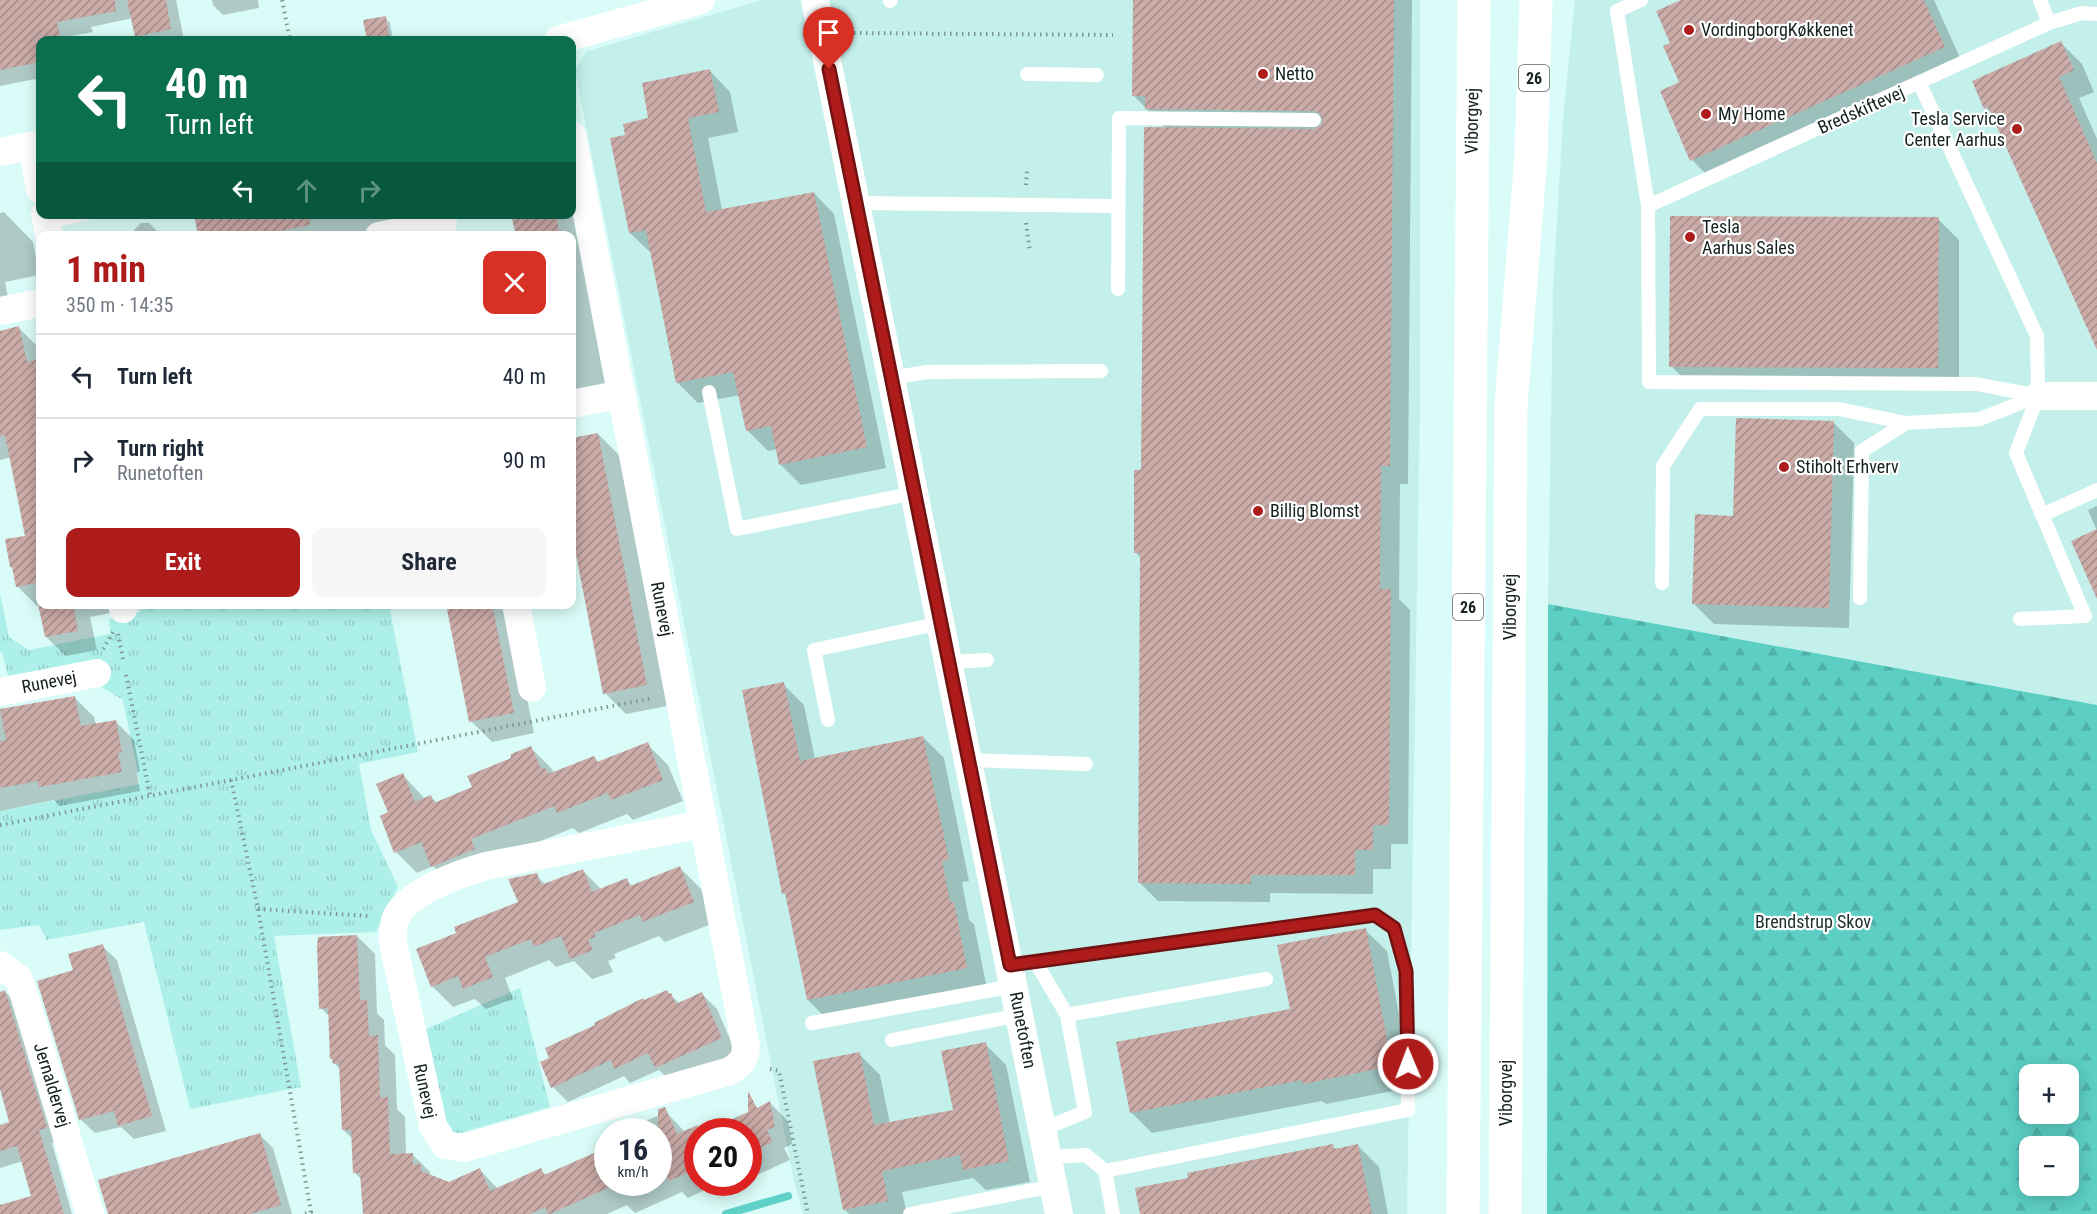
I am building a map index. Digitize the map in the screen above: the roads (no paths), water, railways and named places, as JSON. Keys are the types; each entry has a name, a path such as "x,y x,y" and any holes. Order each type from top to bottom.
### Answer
{"main road":[{"name":"Viborgvej","path":"1463,1214 1474,0"},
{"name":"Viborgvej","path":"1505,1214 1512,405 1532,156 1536,0"}],"street":[{"path":"566,36 618,11 701,0"},
{"name":"Runetoften","path":"815,0 969,760 1020,971 1020,1016 1059,1214"},
{"path":"0,152 36,145"},
{"name":"Runevej","path":"576,156 746,1047 743,1062 730,1071 464,1148 446,1145 433,1126 393,943 396,918 407,904 439,883 458,874 486,866 703,824"},
{"path":"406,231 443,224"},
{"path":"0,311 36,304"},
{"path":"576,403 622,394"},
{"path":"2037,396 2097,396"},
{"path":"517,609 531,688"},
{"name":"Runevej","path":"0,692 97,673"},
{"name":"Jernaldervej","path":"0,965 18,978 22,988 90,1214"}],"lane":[{"path":"1641,0 1617,11 1648,206 1649,382 1976,384 2037,396"},
{"path":"2040,0 2049,23"},
{"name":"Bredskiftevej","path":"1648,206 1920,84 2049,23 2082,13 2097,14"},
{"path":"1027,74 1097,75"},
{"path":"1920,84 2037,336 2037,396 2016,453 2085,616 2020,620"},
{"path":"1118,289 1119,118 1314,120"},
{"path":"856,203 1118,206"},
{"path":"47,224 66,219"},
{"path":"891,378 927,372 1101,372"},
{"path":"709,392 737,530 914,493"},
{"path":"1662,583 1663,466 1700,409 1839,409 1906,423 1980,419 2037,396"},
{"path":"1860,598 1862,451 1906,423"},
{"path":"2042,515 2097,490"},
{"path":"828,720 814,650 941,624"},
{"path":"949,662 987,660"},
{"path":"969,760 1086,764"},
{"path":"812,1023 1020,971 1375,915 1394,928 1406,971 1408,1110 1105,1171"},
{"path":"1020,971 1067,1015 1085,1112 1045,1143"},
{"path":"1067,1015 1266,979"},
{"path":"892,1040 1020,1016"},
{"path":"1045,1143 1086,1155 1105,1171 1113,1214"},
{"path":"910,1214 1054,1186"}],"waterway":[{"path":"726,1214 788,1196"}],"place":[{"name":"VordingborgKøkkenet","path":"1689,30"},
{"name":"Netto","path":"1263,74"},
{"name":"My Home","path":"1706,114"},
{"name":"Tesla Service Center Aarhus","path":"2017,129"},
{"name":"Tesla Aarhus Sales","path":"1690,237"},
{"name":"Stiholt Erhverv","path":"1784,467"},
{"name":"Billig Blomst","path":"1258,511"}],"park label":[{"name":"Brendstrup Skov","path":"1813,922"}]}
